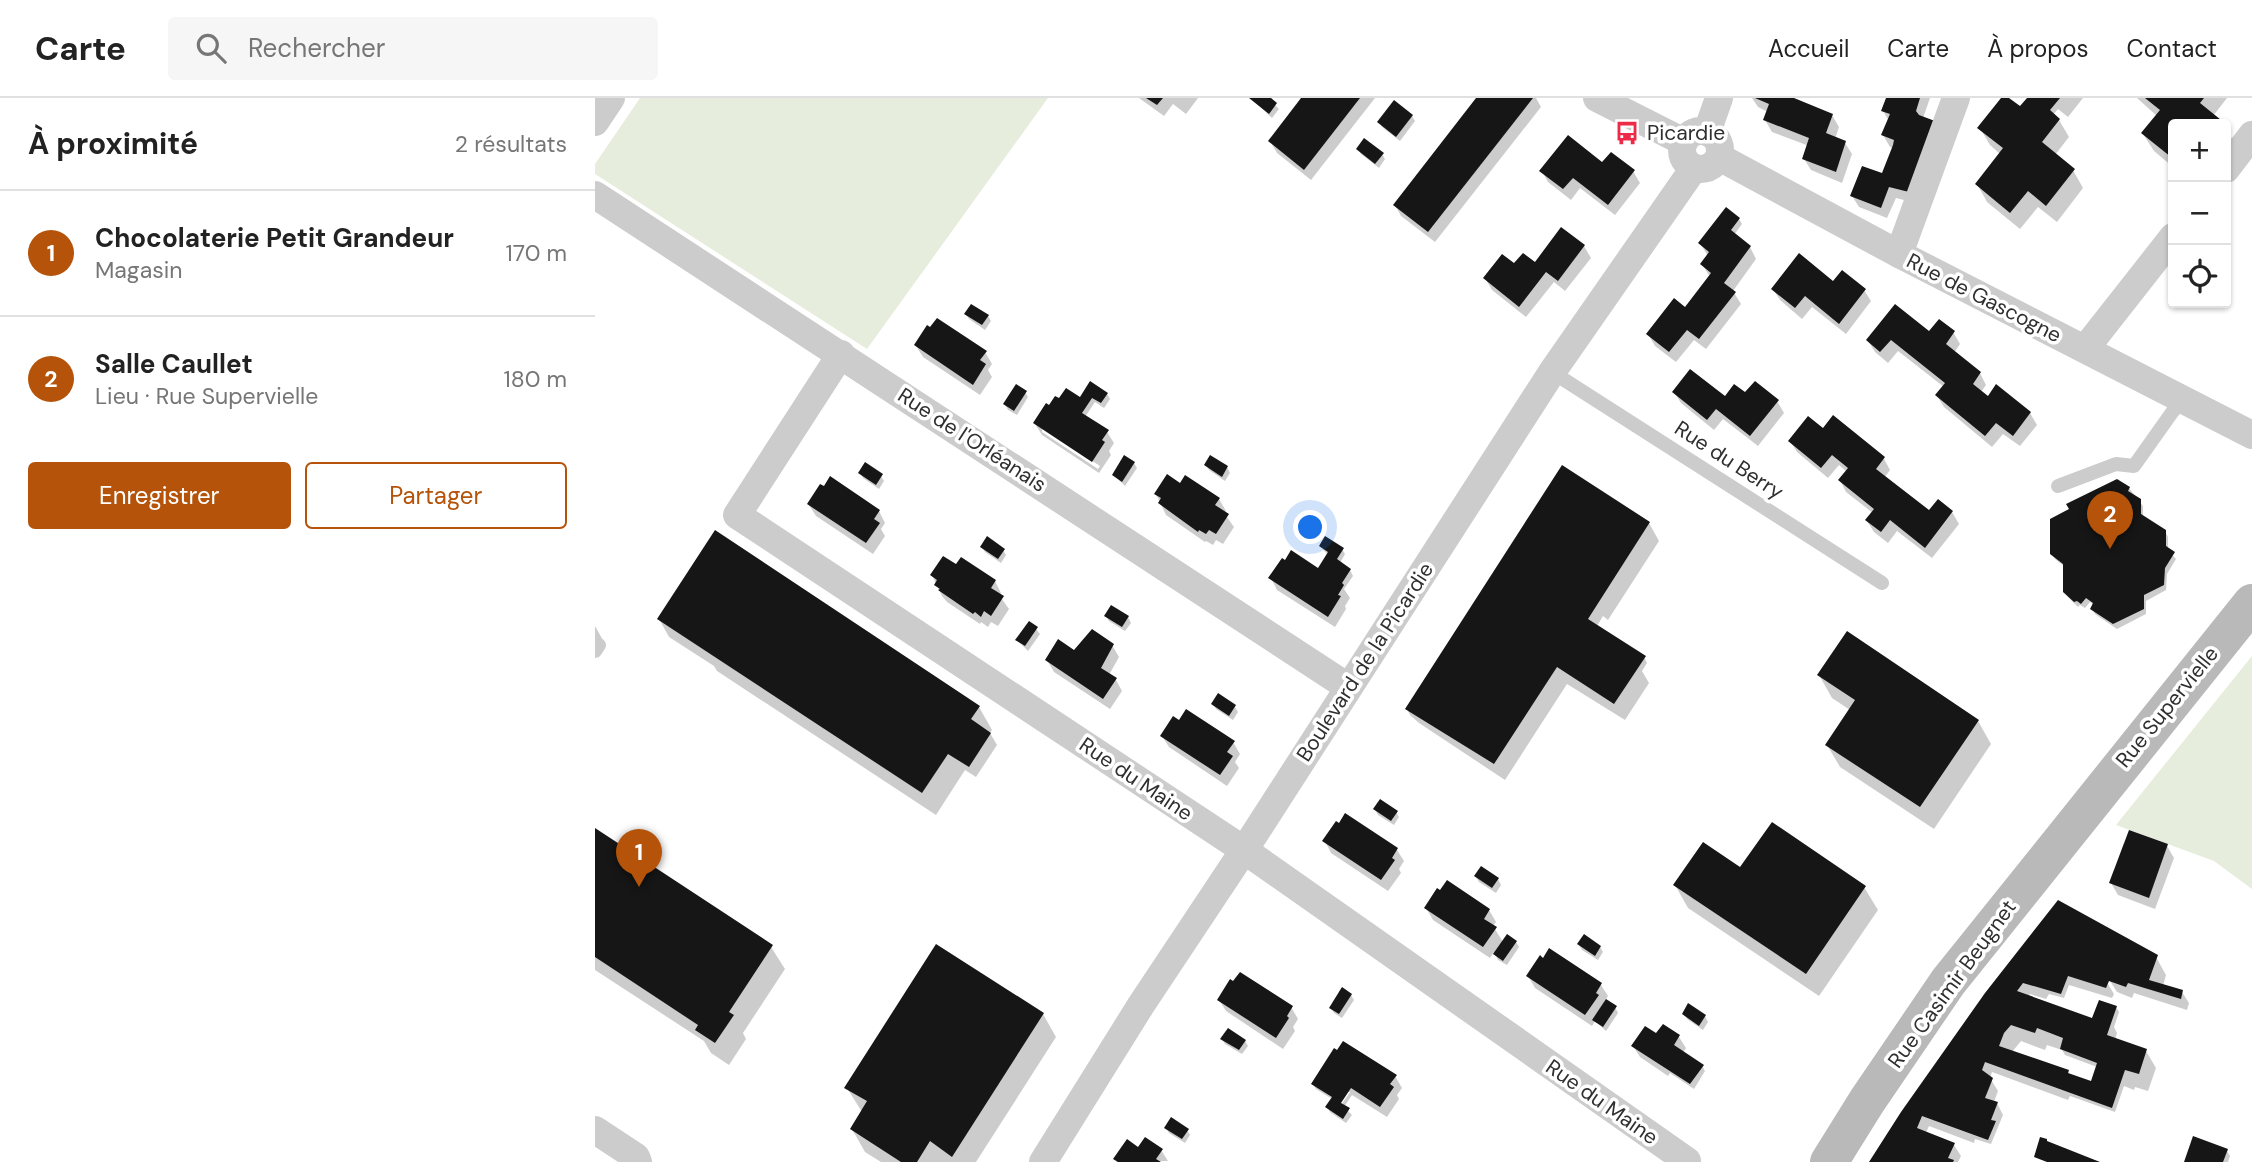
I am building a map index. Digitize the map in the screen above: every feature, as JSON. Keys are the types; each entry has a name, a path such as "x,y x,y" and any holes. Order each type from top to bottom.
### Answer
{"main road":[{"name":"Rue Supervielle","path":"2083,812 2252,603"},
{"name":"Rue Casimir Beugnet","path":"1829,1162 1948,982 2083,812"}],"street":[{"path":"595,122 611,98"},
{"name":"Rue de Gascogne","path":"1597,98 2252,435"},
{"name":"Boulevard de la Picardie","path":"1043,1162 1141,1005 1552,372 1701,150 1719,98"},
{"path":"1899,254 1955,98"},
{"path":"2231,162 2252,135"},
{"name":"Rue de l'Orléanais","path":"595,195 1348,687"},
{"path":"2085,349 2168,243"},
{"name":"Rue du Maine","path":"841,354 737,514 1244,850 1687,1161"},
{"path":"595,1130 636,1157 638,1162"}],"lane":[{"name":"Rue du Berry","path":"1552,372 1882,583"},
{"path":"2058,486 2116,464 2134,467 2173,411 2184,400"}],"green space":[{"path":"640,98 1048,98 867,349 595,174 595,164"},
{"path":"2252,656 2252,889 2214,861 2116,825"}],"building":[{"path":"1146,98 1163,98 1157,105"},
{"path":"1249,98 1271,98 1277,103 1269,114"},
{"path":"1301,98 1360,98 1304,170 1268,141"},
{"path":"1476,98 1533,98 1428,232 1393,205"},
{"path":"1755,98 1794,98 1833,114 1826,133 1846,141 1836,172 1802,159 1809,138 1763,120 1769,104"},
{"path":"1886,98 1920,98 1916,111 1919,115 1935,121 1909,192 1889,187 1881,208 1850,196 1862,166 1882,173 1893,145 1894,140 1881,135 1890,114 1881,111"},
{"path":"2001,98 2009,98 2020,106 2027,98 2060,98 2050,110 2060,119 2042,142 2075,169 2046,206 2028,191 2010,213 1975,184 2003,148 1977,128"},
{"path":"2145,98 2204,98 2200,103 2220,119 2168,119 2168,155 2141,133 2160,110"},
{"path":"1394,100 1413,115 1396,137 1377,122"},
{"path":"1568,135 1602,162 1611,152 1635,170 1608,205 1573,178 1563,189 1539,171"},
{"path":"1364,138 1384,153 1375,164 1356,149"},
{"path":"1726,207 1740,218 1731,230 1751,246 1724,283 1736,292 1699,339 1687,330 1669,352 1646,334 1674,298 1685,307 1711,273 1700,264 1709,252 1698,243"},
{"path":"1561,227 1585,245 1558,281 1546,272 1519,307 1483,278 1502,254 1514,263 1523,253 1535,262"},
{"path":"1799,253 1833,281 1842,270 1866,289 1839,324 1805,296 1795,308 1771,289"},
{"path":"971,304 989,315 982,325 964,314"},
{"path":"1895,304 1929,331 1939,319 1955,331 1946,344 1981,372 1973,384 1988,396 1996,384 2031,412 2013,436 1996,423 1985,436 1935,395 1945,383 1891,340 1880,352 1866,340"},
{"path":"937,318 987,351 980,360 986,364 973,385 914,345 927,325 930,327"},
{"path":"1690,369 1725,396 1734,384 1745,392 1755,381 1779,400 1750,436 1716,409 1707,420 1672,392"},
{"path":"1090,381 1108,393 1101,403 1092,398 1082,413 1109,430 1092,462 1033,423 1046,403 1049,405 1055,396 1059,398 1066,388 1080,397"},
{"path":"1016,384 1027,391 1014,411 1003,404"},
{"path":"1833,415 1885,457 1876,469 1929,510 1938,499 1953,511 1925,548 1890,520 1881,532 1865,520 1874,509 1838,480 1848,468 1832,455 1821,468 1788,441 1808,416 1823,428"},
{"path":"1124,455 1135,462 1122,482 1112,475"},
{"path":"1210,455 1228,466 1222,477 1204,465"},
{"path":"865,462 883,474 876,485 858,473"},
{"path":"1562,465 1650,522 1588,619 1646,656 1614,704 1557,667 1494,764 1405,709"},
{"path":"1167,474 1180,483 1185,475 1220,498 1215,505 1229,514 1216,534 1209,530 1206,534 1199,530 1198,532 1158,503 1161,498 1154,494"},
{"path":"830,476 880,510 874,519 880,523 866,543 807,504 820,484 824,486"},
{"path":"2117,479 2130,487 2128,491 2141,499 2141,514 2166,530 2166,546 2175,552 2165,568 2164,585 2144,595 2144,609 2113,624 2090,609 2093,603 2086,598 2081,604 2074,602 2063,592 2063,564 2050,554 2050,519 2069,509 2066,504"},
{"path":"715,530 980,706 971,719 991,733 969,767 948,754 922,793 657,619"},
{"path":"987,536 1005,549 998,559 980,547"},
{"path":"1325,536 1344,548 1337,559 1351,569 1342,583 1344,585 1338,595 1341,596 1328,617 1268,578 1291,550 1318,568 1328,552 1319,546"},
{"path":"943,556 956,564 961,557 996,580 991,588 1004,596 991,616 984,611 981,617 975,612 973,614 934,585 937,580 930,575"},
{"path":"1111,605 1129,616 1122,627 1104,616"},
{"path":"1029,621 1038,627 1025,646 1015,640"},
{"path":"1092,629 1114,644 1101,668 1117,678 1103,699 1045,660 1058,639 1074,650"},
{"path":"1847,631 1979,720 1920,807 1825,745 1855,700 1817,675"},
{"path":"1218,693 1236,705 1229,716 1211,704"},
{"path":"1186,709 1235,741 1227,752 1233,756 1220,775 1160,736 1173,716 1179,720"},
{"path":"1380,799 1398,811 1391,821 1373,809"},
{"path":"1345,813 1398,848 1392,858 1395,860 1381,880 1322,841"},
{"path":"1772,822 1866,886 1806,974 1673,885 1703,842 1740,867"},
{"path":"595,828 773,945 729,1012 734,1015 715,1043 695,1030 698,1025 595,957"},
{"path":"2129,830 2168,844 2149,898 2109,883"},
{"path":"1481,866 1499,878 1492,888 1474,876"},
{"path":"1447,880 1490,909 1484,919 1497,927 1483,947 1424,908 1437,888 1440,890"},
{"path":"2058,900 2158,955 2149,980 2183,990 2181,999 2128,983 2126,987 2109,981 2106,988 2068,976 2061,994 2023,983 2017,991 2092,1018 2099,1000 2117,1006 2107,1035 2147,1049 2139,1074 2125,1070 2112,1108 1985,1062 1982,1070 1993,1078 1985,1098 1998,1102 1991,1120 1996,1121 1988,1140 1922,1116 1917,1128 1955,1143 1948,1158 1954,1160 1953,1162 1869,1162 1901,1112 1985,993","holes":["2011,1025 2035,1033 2037,1028 2063,1038 2060,1049 2097,1063 2091,1081 2068,1073 2069,1070 1999,1046 2004,1033"]},
{"path":"1507,934 1517,941 1503,961 1493,954"},
{"path":"1584,934 1601,946 1595,956 1577,944"},
{"path":"936,944 1044,1013 952,1157 930,1141 917,1162 901,1162 850,1129 867,1101 844,1088"},
{"path":"1549,948 1602,983 1596,993 1599,995 1585,1015 1526,976 1540,955 1543,958"},
{"path":"1240,972 1293,1006 1276,1038 1217,1000 1230,979 1233,981"},
{"path":"1342,987 1352,994 1339,1014 1329,1008"},
{"path":"1606,999 1617,1006 1603,1027 1592,1020"},
{"path":"1688,1003 1706,1015 1699,1026 1682,1014"},
{"path":"1663,1024 1680,1035 1674,1045 1704,1065 1690,1084 1631,1046 1645,1026 1656,1033"},
{"path":"1228,1028 1246,1040 1239,1050 1220,1039"},
{"path":"1343,1041 1397,1075 1390,1084 1394,1087 1380,1107 1351,1088 1341,1103 1350,1108 1343,1119 1325,1107 1332,1097 1311,1084 1334,1048 1337,1050"},
{"path":"1171,1117 1189,1129 1182,1139 1164,1128"},
{"path":"2193,1136 2228,1149 2223,1162 2184,1162"},
{"path":"1145,1137 1163,1149 1156,1159 1161,1162 1118,1162 1113,1159 1127,1139 1138,1147"},
{"path":"2040,1137 2100,1162 2047,1162 2034,1157"}],"place":[{"name":"Picardie","path":"1627,133"},
{"name":"Salle Caullet","path":"2110,549"},
{"name":"Chocolaterie Petit Grandeur","path":"639,887"}]}
